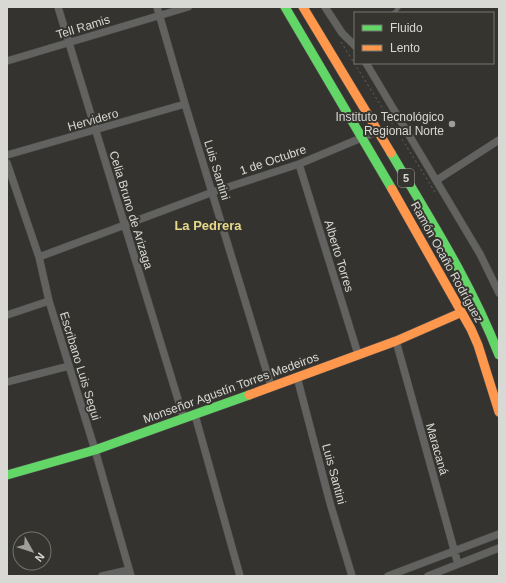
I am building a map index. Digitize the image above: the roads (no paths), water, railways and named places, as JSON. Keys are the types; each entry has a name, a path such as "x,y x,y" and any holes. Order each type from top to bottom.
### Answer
{"main road":[{"name":"Ramón Ocaño Rodríguez","path":"284,7 363,138 460,313 471,329 478,345 499,412"},
{"name":"5","path":"304,7 467,284 485,319 499,355"},
{"name":"Monseñor Agustín Torres Medeiros","path":"7,475 95,450 184,419 396,341 460,313"}],"street":[{"name":"Celia Bruno de Arizaga","path":"58,7 70,42 124,225 184,419"},
{"name":"Luis Santini","path":"157,7 271,386"},
{"name":"Tell Ramis","path":"7,61 188,7"},
{"path":"325,7 342,33 354,45"},
{"path":"367,64 480,254 499,293"},
{"name":"Hervidero","path":"7,155 96,131 185,104"},
{"name":"1 de Octubre","path":"39,258 213,192 299,164 378,131"},
{"path":"437,180 499,140"},
{"name":"Escribano Luis Segui","path":"7,163 39,258 49,301 95,450 130,573"},
{"name":"Alberto Torres","path":"299,164 358,354"},
{"path":"7,315 49,301"},
{"name":"Maracaná","path":"396,341 458,564"},
{"path":"7,382 69,366"},
{"name":"Luis Santini","path":"297,377 330,503 352,576"},
{"path":"195,415 240,576"},
{"path":"388,576 499,534"},
{"path":"428,576 499,548"},
{"path":"102,576 130,573"}],"place":[{"name":"Instituto Tecnológico Regional Norte","path":"452,124"}],"district":[{"name":"La Pedrera","path":"208,225"}]}
